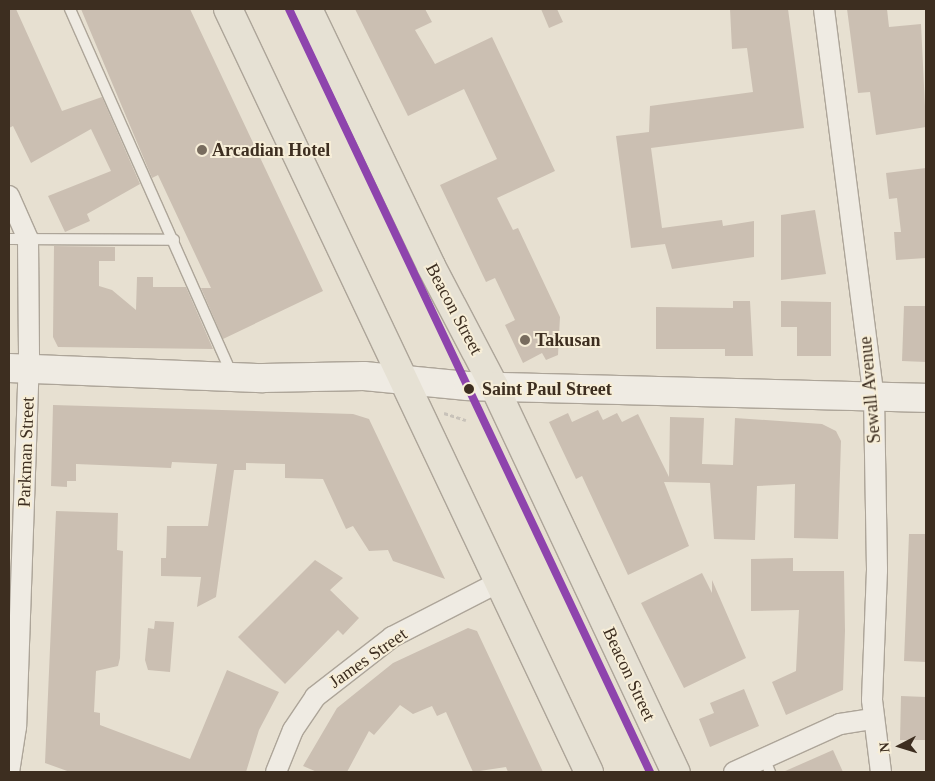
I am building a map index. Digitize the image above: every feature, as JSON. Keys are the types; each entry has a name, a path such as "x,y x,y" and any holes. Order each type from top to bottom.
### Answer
{"main road":[{"path":"228,9 403,383 589,772"},
{"name":"Beacon Street","path":"308,9 431,266 494,386 676,772"},
{"path":"19,368 232,376 364,376 403,383 926,398"}],"street":[{"name":"Sewall Avenue","path":"824,9 874,397 877,570 873,719 881,772"},
{"name":"Parkman Street","path":"9,196 18,239 19,368 16,727 9,772"},
{"name":"James Street","path":"276,772 294,730 315,697 392,637 499,582"},
{"path":"734,772 767,765 840,724 873,719"}],"lane":[{"path":"70,9 174,240 232,376"},
{"path":"18,239 174,240"}],"path":[{"path":"442,413 466,420"}],"building":[{"path":"9,9 16,9 62,111 102,97 140,184 87,214 90,221 65,232 48,196 111,171 91,129 31,163 13,126 9,128"},
{"name":"Arcadian Hotel","path":"81,9 190,9 323,291 223,339 201,288 211,288 158,175 152,178"},
{"path":"355,9 425,9 432,22 415,30 435,64 492,37 555,171 497,198 513,230 518,228 560,317 558,355 546,360 542,353 523,363 505,325 515,320 495,278 486,282 440,185 497,159 464,89 408,116"},
{"path":"541,9 557,9 563,22 549,28"},
{"path":"730,9 788,9 804,128 651,148 662,228 722,220 723,226 754,221 754,257 672,269 665,244 631,248 616,136 649,132 650,106 753,92 747,48 732,49"},
{"path":"847,9 887,9 889,27 921,24 926,127 876,135 870,92 858,93"},
{"path":"926,168 926,258 896,260 894,232 901,232 897,198 889,199 886,173"},
{"path":"815,210 826,274 781,280 781,215"},
{"path":"54,246 115,247 115,261 99,261 99,286 112,290 136,310 137,277 153,277 153,287 186,287 213,349 58,347 53,337"},
{"path":"733,301 750,301 753,356 725,356 725,349 656,349 656,307 733,308"},
{"path":"781,301 831,302 831,356 797,356 797,327 781,327"},
{"path":"904,306 926,306 926,362 902,361"},
{"path":"53,405 353,414 369,419 445,579 393,561 388,550 369,551 353,526 346,529 323,479 285,478 285,464 246,463 246,470 234,470 216,597 197,607 201,577 161,576 161,558 166,558 167,526 208,526 217,464 172,462 171,468 76,464 76,481 67,481 67,487 51,486"},
{"path":"598,410 603,420 617,413 622,422 638,414 669,477 670,417 704,418 702,464 733,465 735,418 822,424 836,431 841,441 838,539 794,538 795,484 757,486 755,540 714,539 710,483 664,482 689,546 628,575 582,476 576,479 549,422 568,413 572,422"},
{"path":"56,511 118,513 117,550 123,551 120,658 118,666 96,671 94,712 100,713 100,725 190,759 227,670 279,692 259,730 246,772 70,772 45,763"},
{"path":"909,534 926,534 926,662 904,661"},
{"path":"793,558 793,571 844,571 845,631 843,690 786,715 772,682 796,671 799,610 751,611 751,559"},
{"path":"315,560 343,578 330,590 359,618 343,635 338,630 285,684 238,637"},
{"path":"702,573 712,593 712,580 746,658 684,688 641,603"},
{"path":"155,621 174,622 170,672 148,670 145,660 148,628 154,629"},
{"path":"468,628 477,631 543,772 508,772 506,767 473,772 446,712 437,716 432,706 413,714 400,705 374,735 369,731 347,772 317,772 303,766 337,708 393,663"},
{"path":"744,689 759,726 710,747 699,719 714,713 710,703"},
{"path":"901,696 926,697 926,740 900,740"},
{"path":"833,750 843,772 783,772"}],"transit line":[{"path":"289,9 650,772"}],"place":[{"name":"Arcadian Hotel","path":"202,150"},
{"name":"Takusan","path":"525,340"},
{"name":"Saint Paul Street","path":"469,389"}]}
